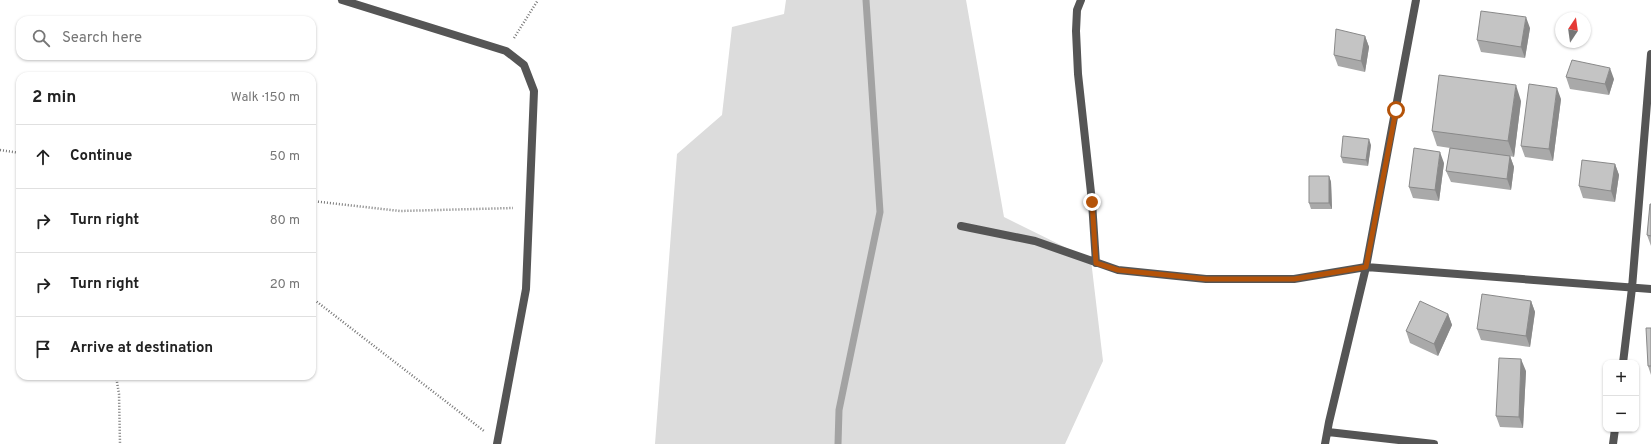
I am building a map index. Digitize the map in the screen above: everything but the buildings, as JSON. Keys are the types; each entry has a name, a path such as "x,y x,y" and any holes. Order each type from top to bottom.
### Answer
{"street":[{"path":"342,0 506,51 524,65 534,91 526,289 497,442"},
{"path":"1081,0 1078,10 1076,31 1078,74 1092,202 1096,263"},
{"path":"1325,444 1366,267 1416,0"},
{"path":"1623,360 1632,288 1651,54"},
{"path":"961,226 1035,241 1118,270 1206,279 1294,279 1366,267 1651,289"},
{"path":"1328,432 1434,444"},
{"path":"1613,444 1615,432"}],"path":[{"path":"506,51 538,0"},
{"path":"0,150 16,152"},
{"path":"316,201 400,211 529,208"},
{"path":"316,301 497,442"},
{"path":"117,380 119,394 120,444"}],"shaded area":[{"path":"786,0 966,0 1004,217 1091,260 1103,361 1065,444 655,444 677,154 722,115 732,27 784,14"}],"waterway":[{"path":"838,444 839,410 880,212 866,0"}],"route":[{"path":"1092,202 1096,263 1118,270 1206,279 1294,279 1366,267 1396,110"}]}
